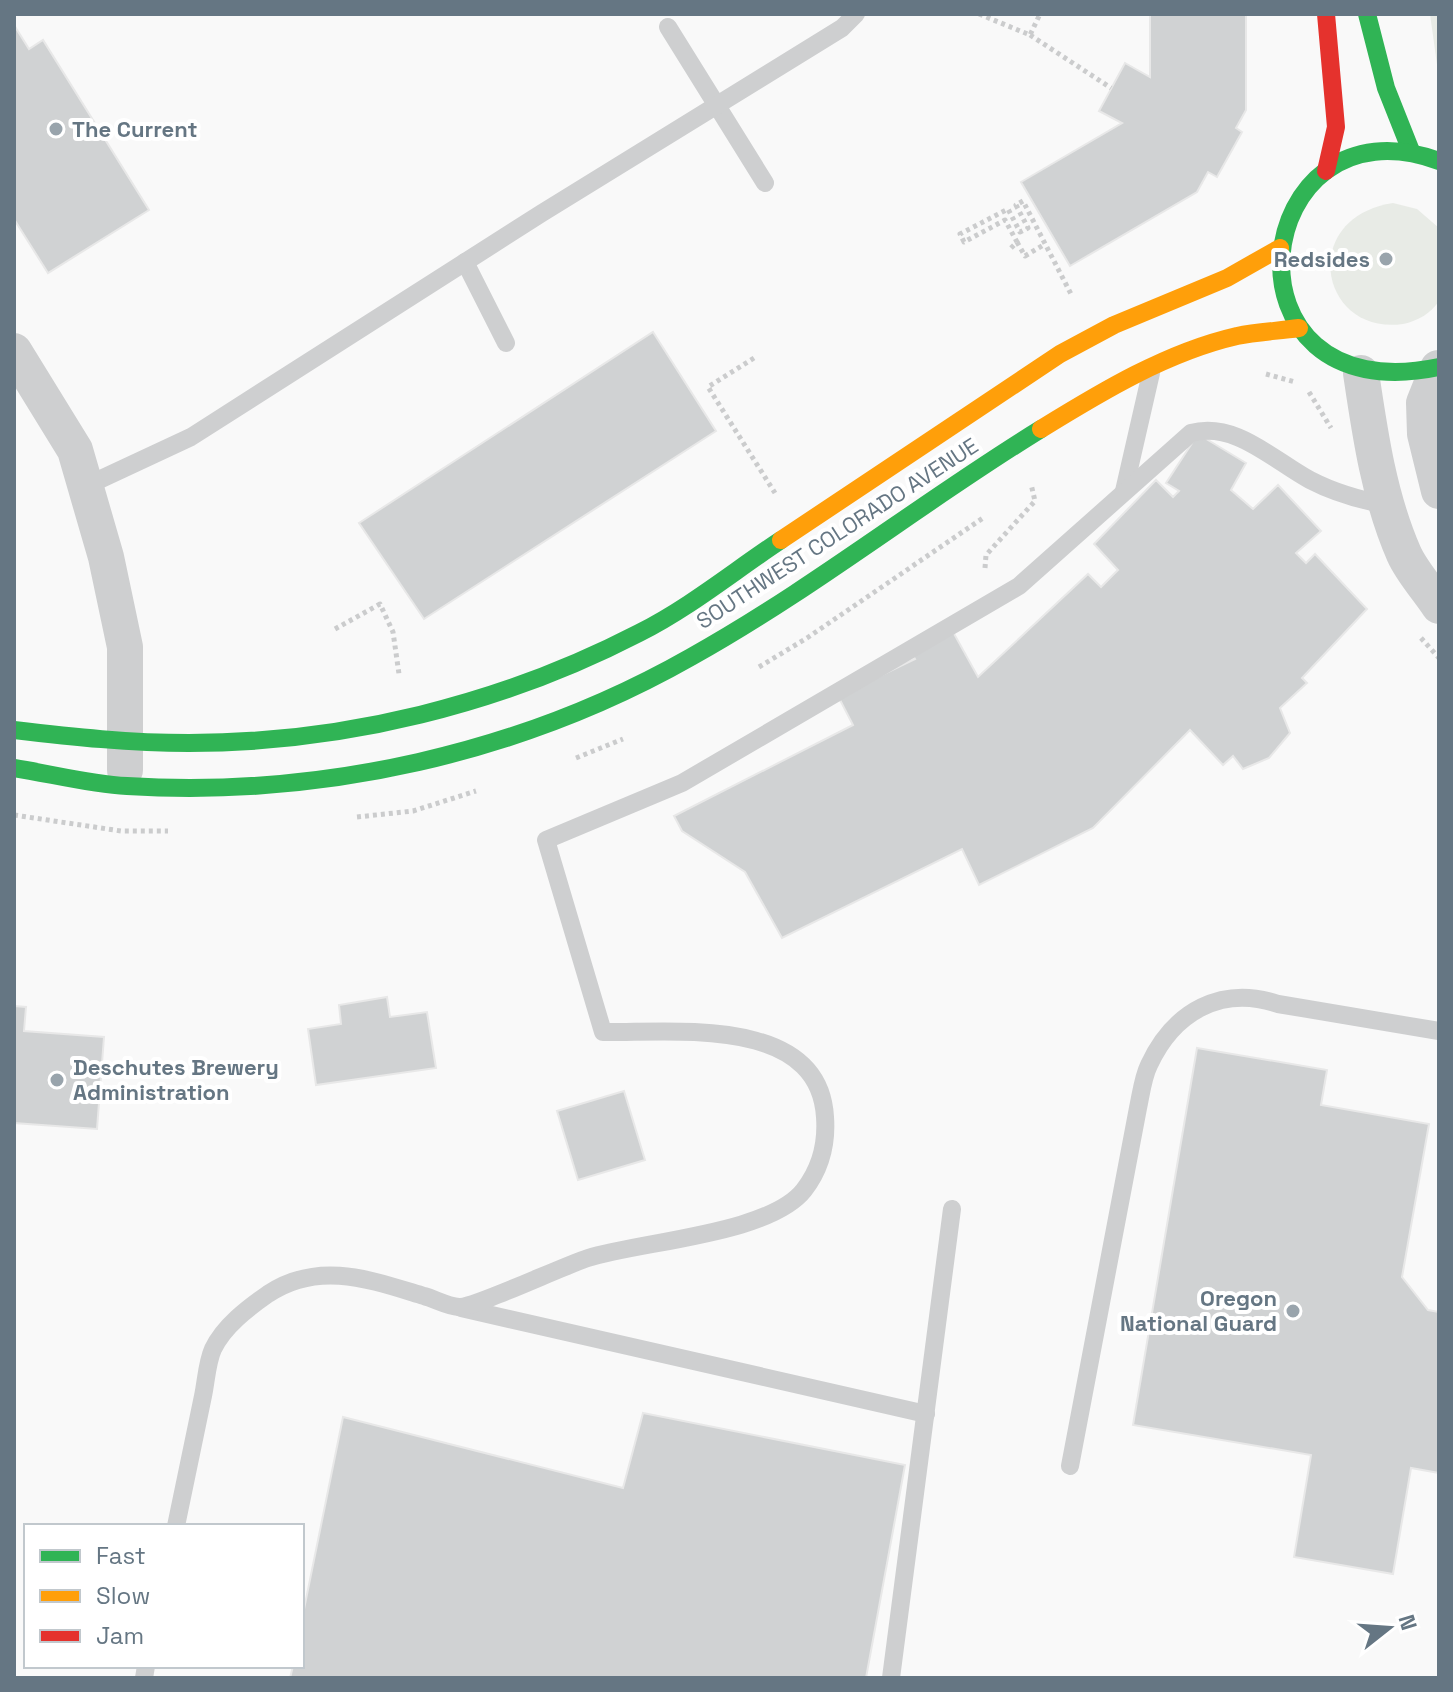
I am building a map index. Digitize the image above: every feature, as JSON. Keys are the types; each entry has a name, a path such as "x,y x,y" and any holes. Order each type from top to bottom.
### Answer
{"main road":[{"path":"1326,14 1336,127 1326,171"},
{"path":"1367,14 1386,88 1411,151"},
{"path":"1438,367 1400,377 1361,373 1326,356 1299,328 1282,290 1280,248 1295,205 1326,171 1366,152 1411,151 1439,161"},
{"name":"SOUTHWEST COLORADO AVENUE","path":"14,730 126,742 233,742 348,731 432,713 577,661 642,632 1063,352 1147,310 1249,269 1280,248"},
{"name":"SOUTHWEST COLORADO AVENUE","path":"14,768 125,786 208,787 303,781 469,751 612,697 737,631 989,463 1070,412 1152,368 1232,337 1299,328"}],"street":[{"path":"14,351 75,450 106,557 125,647 125,786"},
{"path":"1438,367 1424,403 1425,434 1439,491"},
{"path":"1361,373 1372,446 1387,505 1405,557 1439,606"}],"lane":[{"path":"86,486 191,437 465,262 842,28 856,14"},
{"path":"668,27 765,183"},
{"path":"465,262 506,343"},
{"path":"1124,491 1152,368"},
{"path":"461,1308 589,1257 750,1221 779,1211 802,1193 818,1168 826,1138 824,1109 813,1080 794,1057 768,1042 739,1035 603,1032 546,840 682,783 1019,586 1191,433 1220,429 1310,480 1352,499 1387,505"},
{"path":"1070,1466 1149,1064 1185,1015 1222,999 1254,996 1278,1004 1439,1031"},
{"path":"891,1678 952,1209"},
{"path":"176,1524 213,1349 238,1316 271,1292 310,1277 352,1274 461,1308 926,1414"}],"path":[{"path":"979,14 1030,35 1111,88"},
{"path":"1030,35 1040,14"},
{"path":"1045,244 1025,256 1005,220 964,242 960,234 1008,209 1020,232 1028,228 1016,205 1023,201 1071,294"},
{"path":"1011,248 1017,242"},
{"path":"754,358 708,387 775,493"},
{"path":"985,568 986,555 1035,501 1031,484"},
{"path":"335,629 380,604 393,632 399,674"}],"shaded area":[{"path":"1430,14 1439,14 1439,79"},
{"path":"1393,203 1417,209 1439,228 1439,301 1424,316 1403,324 1375,323 1353,312 1338,295 1331,274 1332,251 1342,230 1362,213"}],"building":[{"path":"1150,14 1246,14 1246,110 1236,128 1242,132 1217,177 1208,172 1197,192 1070,266 1021,182 1122,123 1099,111 1125,63 1150,77"},
{"name":"The Current","path":"14,25 29,49 43,40 149,210 48,273 14,219"},
{"path":"653,332 716,431 424,619 359,523"},
{"path":"1198,434 1246,463 1231,490 1253,509 1278,485 1321,531 1296,553 1306,563 1315,554 1367,609 1302,678 1307,683 1280,708 1290,733 1269,758 1243,769 1233,756 1223,765 1190,730 1093,828 979,885 962,849 782,938 745,872 682,831 674,816 853,725 838,696 915,659 911,652 952,630 978,677 1088,574 1101,587 1118,570 1094,544 1156,480 1173,497 1179,491 1166,483"},
{"path":"387,997 390,1017 427,1012 436,1068 316,1085 308,1029 341,1024 339,1005"},
{"name":"Deschutes Brewery Administration","path":"14,1006 26,1007 24,1031 104,1037 97,1129 14,1123"},
{"name":"Oregon National Guard","path":"1197,1048 1327,1070 1321,1105 1429,1124 1402,1277 1428,1310 1439,1312 1439,1473 1411,1468 1393,1574 1294,1557 1311,1455 1133,1425"},
{"path":"624,1091 645,1160 578,1180 557,1111"},
{"path":"643,1413 905,1465 866,1678 290,1678 292,1668 304,1668 304,1609 343,1417 623,1488"}],"traffic: fast":[{"path":"1367,14 1386,88 1411,151"},
{"path":"1439,161 1375,152 1326,170 1295,208 1282,256 1288,304 1316,345 1365,369 1439,367"},
{"path":"14,768 127,786 200,788 347,776 419,762 490,743 626,691 691,657 780,603 1041,429"},
{"path":"14,730 145,742 247,741 305,736 421,715 533,680 639,633 694,601 781,540"}],"traffic: slow":[{"path":"781,540 1060,354 1114,325 1227,278 1280,248"},
{"path":"1041,429 1111,388 1185,352 1237,336 1299,328"}],"traffic: jam":[{"path":"1326,14 1336,127 1326,171"}],"place":[{"name":"The Current","path":"56,129"},
{"name":"Redsides","path":"1386,259"},
{"name":"Deschutes Brewery Administration","path":"57,1080"},
{"name":"Oregon National Guard","path":"1293,1311"}]}
